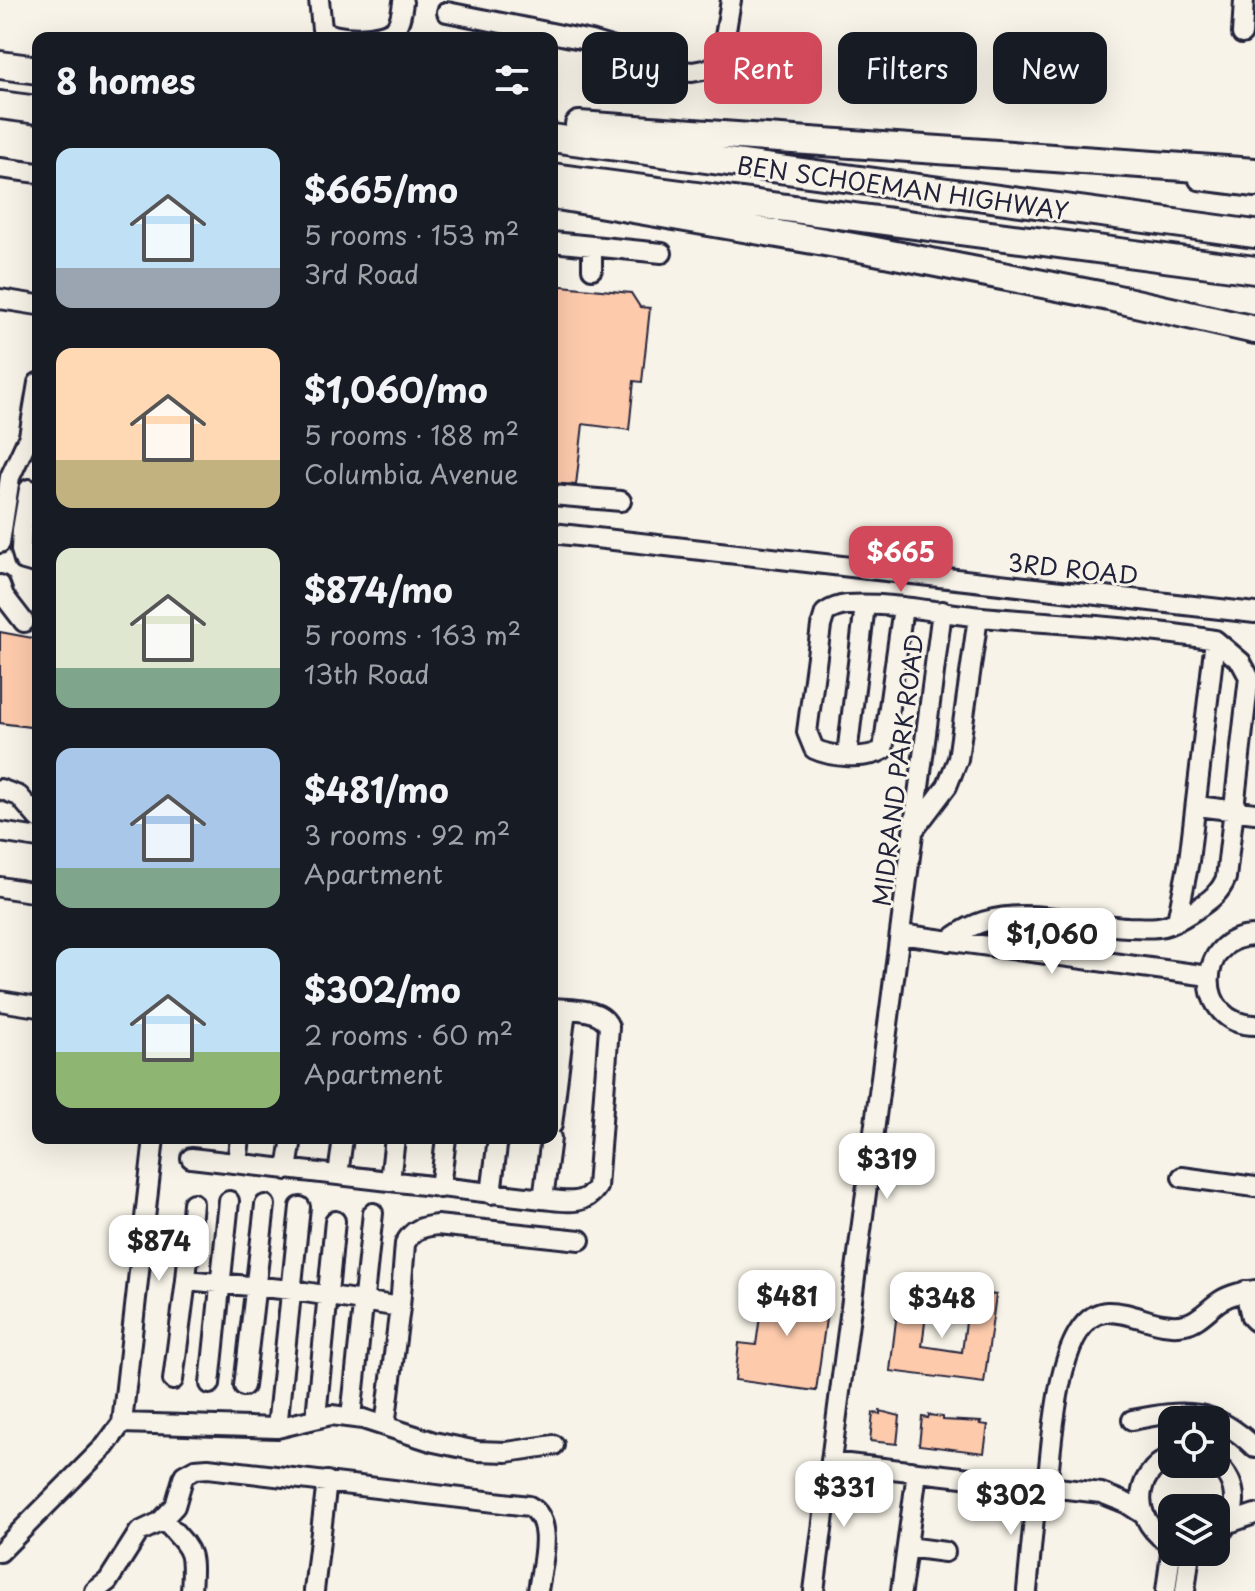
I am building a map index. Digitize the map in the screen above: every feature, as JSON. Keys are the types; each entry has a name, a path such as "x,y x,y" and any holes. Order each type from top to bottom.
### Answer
{"highway":[{"path":"0,65 32,69"},
{"path":"0,105 32,109"},
{"path":"558,123 1255,172"},
{"name":"BEN SCHOEMAN HIGHWAY","path":"558,139 1255,234"},
{"name":"BEN SCHOEMAN HIGHWAY","path":"558,178 1255,270"},
{"path":"558,196 779,233 1109,297 1255,330"}],"street":[{"path":"319,0 322,29 327,32"},
{"path":"558,34 591,41 675,70 692,72 709,69 721,61 731,0"},
{"path":"1242,34 1244,0"},
{"path":"388,32 400,18 403,2"},
{"path":"447,12 546,32"},
{"path":"1038,157 1255,187"},
{"path":"0,168 32,172"},
{"path":"558,243 662,253"},
{"path":"592,246 592,269"},
{"path":"1109,297 1160,302 1255,320"},
{"path":"0,299 32,304"},
{"path":"0,543 12,472 32,423"},
{"path":"12,472 32,489"},
{"path":"558,496 621,501"},
{"path":"32,503 30,530 22,557 32,563"},
{"name":"3RD ROAD","path":"558,534 1255,613"},
{"path":"0,585 4,596 24,622"},
{"path":"847,755 865,605"},
{"path":"903,607 885,747 872,755 822,753 814,749 807,732 821,626 825,613 835,607 903,607 978,617 1103,625 1215,640 1241,662 1249,677 1226,878 1222,887 1206,903 1177,921 1153,928 1017,916 975,924 949,941"},
{"name":"MIDRAND PARK ROAD","path":"831,1462 942,611"},
{"path":"913,831 947,786 958,759 978,617"},
{"path":"1177,921 1196,806 1215,640"},
{"path":"0,789 19,796 32,811"},
{"path":"1196,806 1255,813"},
{"path":"0,832 32,837"},
{"path":"0,887 32,892"},
{"path":"900,934 1209,976"},
{"path":"1255,936 1232,941 1221,949 1209,976 1214,1002 1223,1013 1234,1021 1255,1025"},
{"path":"0,1001 32,1006"},
{"path":"191,1158 491,1194 580,1201 597,1187 609,1027 603,1016 559,1009"},
{"path":"0,1552 105,1446 122,1423 153,1144"},
{"path":"237,1163 239,1144"},
{"path":"287,1170 291,1144"},
{"path":"338,1175 342,1144"},
{"path":"390,1181 394,1144"},
{"path":"440,1188 445,1144"},
{"path":"491,1194 497,1144"},
{"path":"543,1199 550,1144"},
{"path":"1182,1177 1255,1187"},
{"path":"210,1384 229,1201"},
{"path":"173,1380 193,1203"},
{"path":"244,1386 265,1205"},
{"path":"277,1428 300,1207"},
{"path":"351,1417 373,1213"},
{"path":"316,1417 335,1221"},
{"path":"385,1426 405,1244 409,1236 416,1230 437,1225 580,1240"},
{"path":"186,1280 292,1290 400,1307"},
{"path":"1027,1591 1061,1381 1069,1352 1082,1325 1094,1316 1112,1312 1176,1325 1187,1324 1223,1299 1250,1291 1251,1317 1255,1321"},
{"path":"122,1423 277,1428 316,1417 351,1417 434,1442 477,1451 507,1452 554,1445"},
{"path":"1132,1420 1158,1419"},
{"path":"1230,1426 1255,1448"},
{"path":"814,1591 831,1462 1101,1493 1143,1514"},
{"path":"1158,1464 1143,1485 1141,1505 1143,1514 1158,1537"},
{"path":"108,1588 139,1532 163,1519 177,1503 182,1478 195,1469 208,1468 519,1504 535,1509 545,1525 538,1591"},
{"path":"901,1591 917,1472"},
{"path":"1228,1478 1234,1492 1230,1520"},
{"path":"314,1591 327,1481"},
{"path":"1101,1493 1143,1485"},
{"path":"1234,1492 1255,1505"},
{"path":"1230,1523 1255,1514"},
{"path":"163,1519 191,1551 191,1591"},
{"path":"907,1547 945,1552"},
{"path":"1166,1591 1169,1566"},
{"path":"1185,1591 1188,1566"}],"building":[{"path":"558,286 631,293 640,307 650,308 642,382 634,381 629,430 583,424 576,485 558,484"},
{"path":"0,632 32,638 32,727 0,723"},
{"path":"765,1280 830,1290 816,1391 735,1380 739,1343 756,1345"},
{"path":"900,1287 929,1291 922,1346 962,1352 970,1292 996,1295 984,1383 890,1371"},
{"path":"880,1411 900,1416 897,1444 870,1441 873,1413 880,1414"},
{"path":"929,1415 943,1417 943,1420 988,1425 984,1453 919,1445 922,1417 928,1418"}]}
